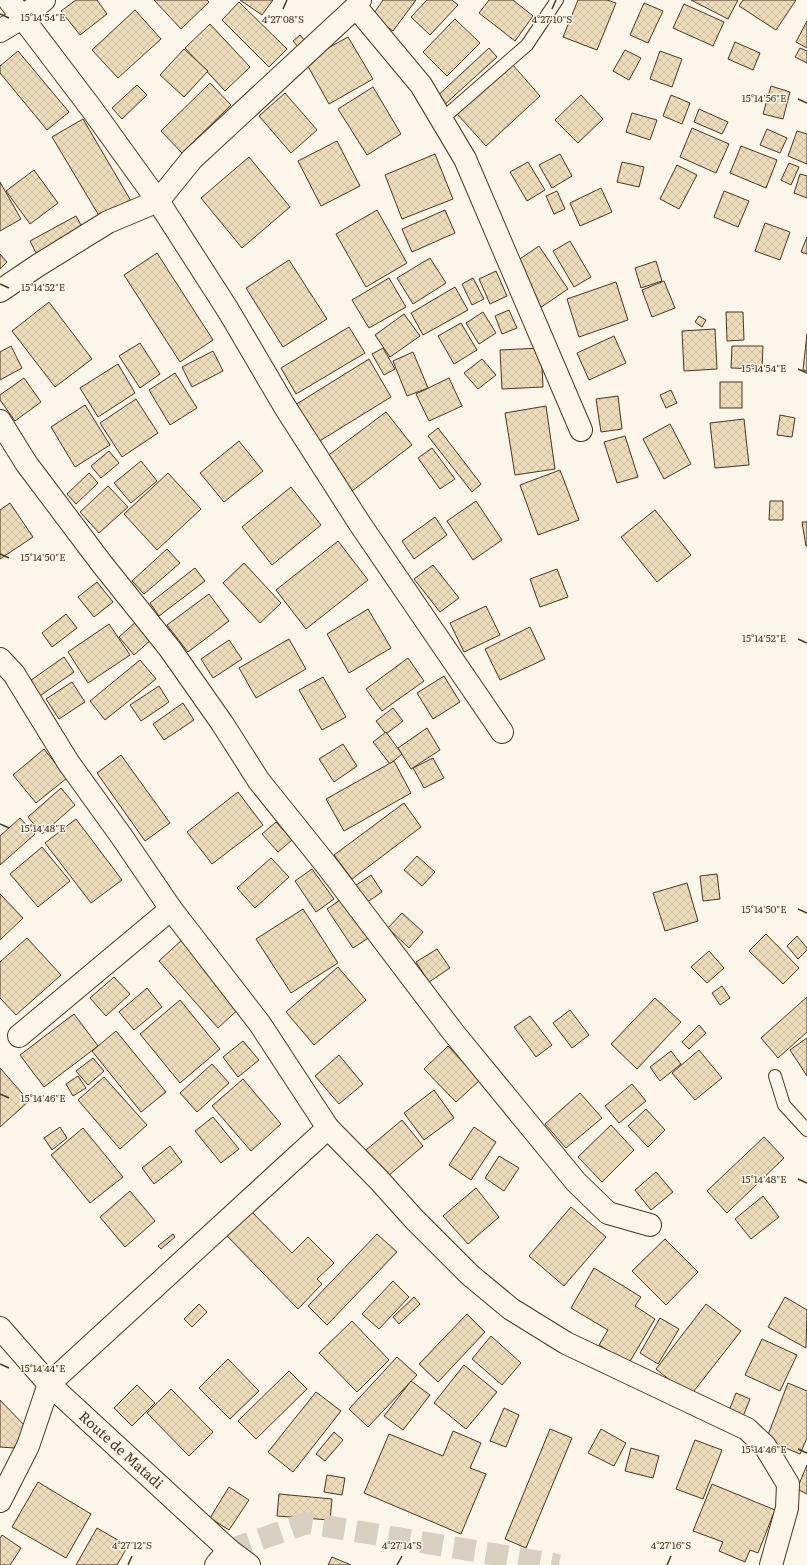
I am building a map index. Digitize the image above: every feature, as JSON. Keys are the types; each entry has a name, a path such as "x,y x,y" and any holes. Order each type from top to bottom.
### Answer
{"main road":[{"path":"9,0 158,201 228,310 285,407 360,524 502,732"},
{"path":"0,31 23,17 44,0"},
{"path":"0,291 108,222 158,201 192,159 358,3 421,85 465,159 581,430"},
{"path":"0,421 26,462 97,558 170,649 222,723 259,781 328,867 453,1032 576,1182 608,1213 650,1225"},
{"path":"0,659 14,674 68,762 171,909 260,1024 328,1128 414,1219 464,1269 511,1309 566,1343 747,1429 765,1446 778,1465 788,1484 787,1508 771,1565"},
{"path":"19,1036 171,909"},
{"path":"0,1501 10,1464 32,1435 49,1384 328,1128"},
{"name":"Route de Matadi","path":"0,1328 49,1384 223,1557 249,1565"}],"lane":[{"path":"441,120 527,45 557,0"},
{"path":"775,1076 784,1105 807,1130"}],"building":[{"path":"76,0 97,0 107,14 80,35 61,11"},
{"path":"154,0 207,0 209,2 181,29"},
{"path":"240,0 273,0 262,15"},
{"path":"383,0 416,0 393,31 372,16"},
{"path":"427,0 452,0 458,5 430,35 411,17"},
{"path":"489,0 513,0 533,16 515,41 479,13"},
{"path":"578,0 607,0 616,3 597,50 563,37"},
{"path":"691,0 738,0 728,19"},
{"path":"743,0 796,0 776,30 739,6"},
{"path":"239,2 287,49 269,67 222,20"},
{"path":"644,3 663,11 648,43 630,35"},
{"path":"684,4 724,22 713,46 673,28"},
{"path":"135,10 161,39 118,78 92,50"},
{"path":"455,19 480,43 447,76 423,52"},
{"path":"807,21 807,48 796,42"},
{"path":"210,24 250,67 225,91 185,48"},
{"path":"300,35 306,42 299,48 293,41"},
{"path":"348,37 373,79 329,104 305,61"},
{"path":"735,42 760,53 753,70 728,59"},
{"path":"489,48 497,57 442,107 434,99"},
{"path":"800,48 807,51 807,63 795,57"},
{"path":"184,49 208,71 184,97 160,75"},
{"path":"625,50 641,58 629,80 613,71"},
{"path":"18,51 69,112 47,130 0,73 0,66"},
{"path":"660,51 682,59 672,87 650,79"},
{"path":"512,64 540,96 486,146 457,114"},
{"path":"210,83 231,105 182,153 161,131"},
{"path":"137,85 147,95 122,119 112,108"},
{"path":"771,86 790,92 783,119 763,114"},
{"path":"373,87 401,134 367,155 338,109"},
{"path":"285,93 317,130 291,153 259,116"},
{"path":"581,95 603,119 578,143 555,120"},
{"path":"671,95 690,103 682,124 663,116"},
{"path":"699,109 728,122 722,134 694,122"},
{"path":"632,113 657,120 650,140 626,132"},
{"path":"83,119 131,201 101,219 52,137"},
{"path":"692,128 729,144 716,173 680,157"},
{"path":"767,129 787,138 780,153 760,145"},
{"path":"797,131 807,134 807,164 788,156"},
{"path":"337,141 360,186 321,206 298,161"},
{"path":"741,146 777,160 766,188 730,173"},
{"path":"435,154 453,199 402,219 385,175"},
{"path":"560,154 572,176 552,188 539,165"},
{"path":"249,157 290,207 242,248 201,198"},
{"path":"528,162 545,190 527,201 510,172"},
{"path":"622,162 644,167 639,187 617,182"},
{"path":"789,163 799,167 791,185 781,180"},
{"path":"677,165 697,175 679,209 660,199"},
{"path":"34,170 58,203 30,224 6,191"},
{"path":"800,174 807,176 807,198 794,193"},
{"path":"0,182 21,219 0,231"},
{"path":"601,188 612,212 580,226 570,203"},
{"path":"557,191 565,209 554,214 546,196"},
{"path":"724,191 749,201 738,227 714,217"},
{"path":"377,210 407,263 366,287 336,234"},
{"path":"445,210 455,233 412,252 402,229"},
{"path":"76,216 85,232 38,257 30,241"},
{"path":"765,223 790,232 780,260 755,251"},
{"path":"807,237 807,254 801,252"},
{"path":"570,241 591,277 574,287 553,251"},
{"path":"539,246 568,289 540,308 511,265"},
{"path":"157,253 213,340 180,362 124,275"},
{"path":"0,254 7,262 0,269"},
{"path":"430,258 446,283 413,304 397,278"},
{"path":"289,260 327,319 283,347 246,288"},
{"path":"656,261 662,281 641,288 635,268"},
{"path":"496,271 507,296 490,304 479,279"},
{"path":"389,278 406,307 369,328 352,300"},
{"path":"473,278 484,299 472,305 462,284"},
{"path":"664,281 675,308 652,317 642,290"},
{"path":"616,282 628,320 579,337 567,299"},
{"path":"455,287 468,310 423,335 411,313"},
{"path":"49,302 92,359 55,387 12,331"},
{"path":"509,310 517,328 502,334 495,316"},
{"path":"483,312 496,333 479,344 466,323"},
{"path":"726,312 743,312 744,340 727,341"},
{"path":"404,314 420,336 390,357 375,335"},
{"path":"699,316 706,320 702,327 695,322"},
{"path":"461,323 477,350 454,364 438,336"},
{"path":"349,327 365,353 296,394 281,368"},
{"path":"715,329 717,369 684,371 682,331"},
{"path":"807,334 807,371 803,370"},
{"path":"614,336 626,363 589,380 577,353"},
{"path":"140,343 160,374 140,388 119,356"},
{"path":"11,346 22,368 0,380 0,352"},
{"path":"732,346 763,346 762,369 731,368"},
{"path":"383,348 395,369 384,375 372,354"},
{"path":"541,348 543,387 502,389 500,350"},
{"path":"213,351 223,371 192,387 182,367"},
{"path":"413,352 428,388 407,396 393,361"},
{"path":"369,359 391,397 318,442 295,405"},
{"path":"482,359 496,375 478,389 464,373"},
{"path":"118,364 135,393 98,417 80,388"},
{"path":"175,373 197,408 170,425 149,390"},
{"path":"24,378 41,402 15,421 0,400 0,395"},
{"path":"449,378 462,406 429,421 416,394"},
{"path":"720,382 742,382 742,408 720,408"},
{"path":"671,390 677,403 666,408 660,395"},
{"path":"618,396 622,429 601,432 596,399"},
{"path":"136,399 158,433 122,457 100,423"},
{"path":"85,405 110,445 75,467 51,427"},
{"path":"546,406 555,469 515,475 505,413"},
{"path":"386,412 412,445 352,491 326,457"},
{"path":"780,415 795,418 792,437 777,435"},
{"path":"744,419 749,465 715,468 710,423"},
{"path":"670,424 691,464 664,479 643,439"},
{"path":"438,428 481,484 472,492 428,436"},
{"path":"625,436 638,477 617,483 604,442"},
{"path":"239,441 263,471 224,502 200,473"},
{"path":"432,448 455,479 440,489 418,458"},
{"path":"109,451 119,463 101,478 91,466"},
{"path":"141,461 157,481 131,503 114,483"},
{"path":"560,470 579,520 538,535 520,485"},
{"path":"89,473 98,483 76,504 67,494"},
{"path":"168,473 201,509 157,550 124,514"},
{"path":"108,486 128,507 99,533 80,512"},
{"path":"291,487 321,525 272,565 242,527"},
{"path":"476,501 502,540 473,560 447,521"},
{"path":"770,501 783,501 783,520 769,520"},
{"path":"10,503 33,537 0,559 0,510"},
{"path":"655,510 691,555 657,582 621,537"},
{"path":"435,517 447,535 414,559 402,541"},
{"path":"802,522 807,522 807,546 806,546"},
{"path":"338,541 368,580 306,629 276,590"},
{"path":"167,549 180,563 144,594 132,581"},
{"path":"244,563 281,603 260,623 223,583"},
{"path":"433,565 459,598 440,612 414,579"},
{"path":"195,568 205,581 159,616 150,603"},
{"path":"557,569 568,597 540,607 530,579"},
{"path":"97,582 113,602 94,617 78,597"},
{"path":"209,594 229,621 188,652 167,625"},
{"path":"486,606 500,635 464,652 450,623"},
{"path":"368,609 391,648 349,673 327,634"},
{"path":"66,614 77,628 52,647 42,633"},
{"path":"137,621 152,639 134,655 119,637"},
{"path":"109,624 130,655 88,683 68,652"},
{"path":"530,627 545,659 500,680 485,649"},
{"path":"289,639 306,669 256,698 239,668"},
{"path":"229,640 242,659 213,678 201,659"},
{"path":"64,657 74,672 37,698 27,683"},
{"path":"408,658 424,681 382,711 366,689"},
{"path":"140,660 156,679 105,720 90,701"},
{"path":"444,676 460,702 433,719 417,693"},
{"path":"323,677 346,717 322,730 299,690"},
{"path":"72,682 85,702 59,719 46,699"},
{"path":"159,686 169,702 141,721 130,705"},
{"path":"183,703 194,720 164,740 153,724"},
{"path":"393,708 403,721 386,734 376,721"},
{"path":"427,728 440,750 411,769 398,748"},
{"path":"386,732 402,754 390,764 373,742"},
{"path":"343,744 357,766 334,782 319,759"},
{"path":"44,749 67,778 36,803 13,775"},
{"path":"121,755 170,823 145,841 97,773"},
{"path":"433,758 444,778 424,788 413,768"},
{"path":"394,761 411,793 344,831 326,799"},
{"path":"61,788 75,805 42,834 28,817"},
{"path":"238,792 263,825 212,864 187,832"},
{"path":"404,803 421,827 352,879 334,855"},
{"path":"20,818 35,834 0,865 0,836"},
{"path":"76,819 122,880 91,903 45,843"},
{"path":"276,822 292,840 278,852 262,834"},
{"path":"42,847 70,881 38,907 10,874"},
{"path":"417,856 435,872 422,886 404,870"},
{"path":"271,858 289,877 255,908 237,888"},
{"path":"312,869 334,899 316,912 295,881"},
{"path":"717,874 720,899 703,901 700,876"},
{"path":"371,875 382,892 363,905 352,888"},
{"path":"687,883 698,921 665,931 653,893"},
{"path":"0,894 23,918 0,940"},
{"path":"343,898 370,937 353,948 327,909"},
{"path":"303,909 338,963 291,993 256,939"},
{"path":"402,913 423,932 409,948 388,928"},
{"path":"766,934 799,968 783,984 749,951"},
{"path":"797,936 807,948 807,950 798,959 787,946"},
{"path":"27,938 61,975 16,1015 0,998 0,962"},
{"path":"184,938 243,1005 218,1028 159,961"},
{"path":"437,949 450,968 429,982 416,962"},
{"path":"709,951 724,968 707,983 691,967"},
{"path":"338,967 366,1000 314,1045 286,1012"},
{"path":"114,977 130,994 106,1016 90,998"},
{"path":"722,986 730,998 720,1005 712,993"},
{"path":"147,988 162,1007 134,1030 119,1012"},
{"path":"807,997 807,1032 778,1058 761,1038"},
{"path":"655,998 681,1022 637,1069 611,1044"},
{"path":"180,1000 220,1049 180,1083 140,1034"},
{"path":"570,1010 589,1035 572,1048 553,1023"},
{"path":"74,1014 98,1046 44,1087 20,1055"},
{"path":"530,1016 552,1045 536,1057 514,1027"},
{"path":"699,1025 706,1033 689,1049 682,1042"},
{"path":"116,1031 166,1092 141,1112 92,1051"},
{"path":"807,1038 807,1076 790,1050"},
{"path":"243,1041 259,1060 238,1077 223,1057"},
{"path":"448,1046 480,1080 456,1102 424,1069"},
{"path":"699,1050 722,1078 695,1100 672,1073"},
{"path":"671,1051 681,1064 660,1081 650,1067"},
{"path":"339,1055 363,1084 339,1104 315,1076"},
{"path":"93,1058 104,1071 88,1085 76,1071"},
{"path":"212,1064 229,1083 197,1112 180,1093"},
{"path":"0,1068 29,1101 0,1127"},
{"path":"78,1076 86,1088 73,1096 66,1084"},
{"path":"104,1077 147,1125 120,1149 78,1100"},
{"path":"243,1079 281,1124 251,1151 212,1106"},
{"path":"632,1084 646,1101 619,1123 605,1106"},
{"path":"434,1090 454,1118 424,1140 404,1113"},
{"path":"580,1093 602,1118 566,1148 545,1124"},
{"path":"646,1109 665,1130 648,1147 628,1126"},
{"path":"213,1117 239,1149 221,1163 195,1131"},
{"path":"402,1120 423,1146 388,1176 366,1150"},
{"path":"611,1125 634,1150 602,1182 578,1157"},
{"path":"60,1127 67,1138 52,1150 44,1138"},
{"path":"474,1127 496,1142 471,1180 449,1165"},
{"path":"83,1128 123,1177 90,1203 51,1155"},
{"path":"764,1137 784,1158 727,1213 707,1191"},
{"path":"170,1146 182,1162 154,1184 142,1168"},
{"path":"499,1156 519,1168 504,1191 485,1178"},
{"path":"656,1172 673,1192 651,1210 635,1190"},
{"path":"476,1188 499,1217 468,1244 443,1216"},
{"path":"130,1191 155,1221 125,1247 100,1217"},
{"path":"763,1196 779,1217 751,1239 735,1219"},
{"path":"571,1207 606,1237 564,1286 529,1256"},
{"path":"252,1212 292,1253 308,1237 334,1263 317,1279 322,1284 298,1309 227,1236"},
{"path":"173,1234 175,1237 161,1249 158,1246"},
{"path":"377,1234 397,1252 327,1325 308,1306"},
{"path":"665,1239 698,1272 666,1305 632,1271"},
{"path":"594,1268 641,1297 635,1306 655,1319 629,1363 599,1345 608,1330 571,1308"},
{"path":"393,1281 409,1297 379,1329 362,1314"},
{"path":"414,1297 420,1304 399,1324 393,1317"},
{"path":"785,1297 807,1310 806,1348 768,1327"},
{"path":"199,1304 207,1312 192,1327 184,1319"},
{"path":"706,1304 741,1331 690,1396 656,1369"},
{"path":"467,1314 485,1332 438,1382 419,1364"},
{"path":"660,1318 679,1329 658,1364 640,1353"},
{"path":"352,1321 389,1360 357,1392 319,1353"},
{"path":"491,1336 521,1363 502,1385 472,1359"},
{"path":"762,1339 797,1355 780,1391 745,1375"},
{"path":"397,1357 417,1375 368,1427 349,1409"},
{"path":"228,1359 259,1391 230,1419 199,1388"},
{"path":"464,1365 497,1392 466,1429 434,1403"},
{"path":"289,1371 307,1389 256,1439 238,1421"},
{"path":"411,1381 430,1395 403,1430 384,1416"},
{"path":"788,1383 807,1391 807,1438 800,1454 766,1440"},
{"path":"137,1385 155,1403 132,1426 114,1408"},
{"path":"171,1389 213,1432 189,1456 147,1413"},
{"path":"316,1392 341,1411 293,1472 268,1452"},
{"path":"736,1393 750,1399 742,1419 728,1413"},
{"path":"0,1400 26,1427 14,1448 0,1447"},
{"path":"504,1408 519,1415 506,1447 490,1441"},
{"path":"550,1429 572,1438 526,1548 505,1539"},
{"path":"601,1429 626,1443 614,1466 588,1453"},
{"path":"453,1431 481,1443 470,1468 486,1474 461,1534 364,1493 389,1434 443,1456"},
{"path":"334,1432 343,1440 325,1461 316,1454"},
{"path":"695,1440 722,1450 703,1499 676,1489"},
{"path":"631,1448 659,1456 653,1478 625,1471"},
{"path":"807,1465 807,1494 797,1489"},
{"path":"327,1475 345,1478 342,1495 324,1492"},
{"path":"38,1482 91,1514 66,1558 12,1527"},
{"path":"712,1484 775,1510 758,1553 750,1550 745,1562 719,1551 723,1542 693,1531"},
{"path":"229,1487 249,1500 229,1530 210,1518"},
{"path":"279,1494 332,1499 330,1520 277,1516"},
{"path":"97,1528 128,1546 117,1565 76,1565"},
{"path":"2,1535 21,1548 10,1565 0,1565 0,1538"},
{"path":"332,1557 351,1565 328,1565"}],"tunnel":[{"path":"229,1550 307,1523 559,1565"}]}
